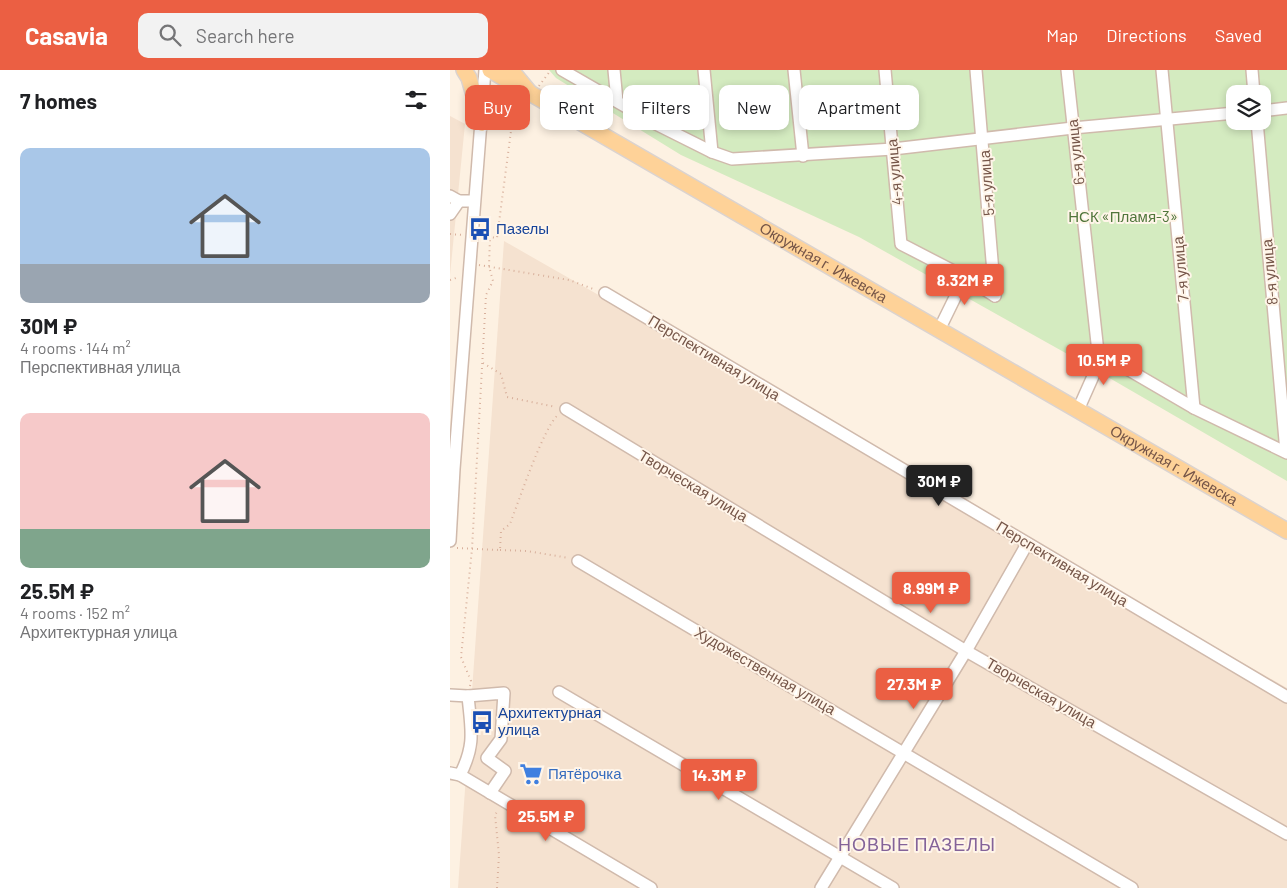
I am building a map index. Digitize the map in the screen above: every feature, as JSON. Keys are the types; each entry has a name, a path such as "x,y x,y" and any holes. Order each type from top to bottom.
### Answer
{"main road":[{"path":"464,70 471,85"},
{"name":"Окружная г. Ижевска","path":"490,70 1287,532"},
{"path":"511,70 532,94"}],"street":[{"path":"484,85 485,70"},
{"path":"562,70 654,123 712,152 732,159 893,149 1073,128 1226,114"},
{"path":"614,70 617,101"},
{"path":"704,70 712,152"},
{"path":"794,70 802,156"},
{"name":"4-я улица","path":"885,70 901,244 965,277"},
{"name":"5-я улица","path":"965,277 995,296 976,70"},
{"name":"6-я улица","path":"1067,70 1098,352 1098,365 1078,410"},
{"name":"7-я улица","path":"1162,70 1194,408"},
{"path":"1252,70 1253,85"},
{"path":"1271,110 1287,108"},
{"path":"450,541 469,264 481,130"},
{"name":"8-я улица","path":"1258,130 1287,452"},
{"path":"450,214 454,199 474,201"},
{"path":"940,330 965,277"},
{"name":"Перспективная улица","path":"606,293 1287,697"},
{"path":"1098,352 1194,408 1287,452"},
{"name":"Творческая улица","path":"566,409 966,651 1287,834"},
{"path":"821,888 902,752 966,651 1027,544"},
{"name":"Художественная улица","path":"578,561 1132,888"},
{"path":"559,692 892,888"},
{"path":"450,695 468,696 504,693 501,739 487,758"},
{"path":"468,696 472,740 468,759 455,774 651,888"},
{"path":"468,759 487,758 505,771 490,793"}],"path":[{"path":"450,234 497,238 511,131 532,94 551,70"},
{"path":"468,696 471,681 461,658 472,549 486,295 493,281 489,266 490,237"},
{"path":"469,264 570,280 606,293"},
{"path":"483,363 501,374 507,397 566,409"},
{"path":"500,550 501,531 510,524 543,439 554,418 566,409"},
{"path":"450,548 527,551 578,561"},
{"path":"497,888 499,855 495,815 503,802"}],"shaded area":[{"path":"450,116 465,124 450,275"},
{"path":"504,241 1287,688 1287,888 458,888"}],"green space":[{"name":"НСК «Пламя-3»","path":"549,70 1287,70 1287,481 1087,365 859,237 681,155 640,130 709,130 709,85 623,85 623,119 613,113 613,85 567,85 556,78"}],"place":[{"name":"Пазелы","path":"480,229"},
{"name":"Архитектурная улица","path":"482,722"},
{"name":"Пятёрочка","path":"531,774"}],"district":[{"name":"НОВЫЕ ПАЗЕЛЫ","path":"917,845"}]}
